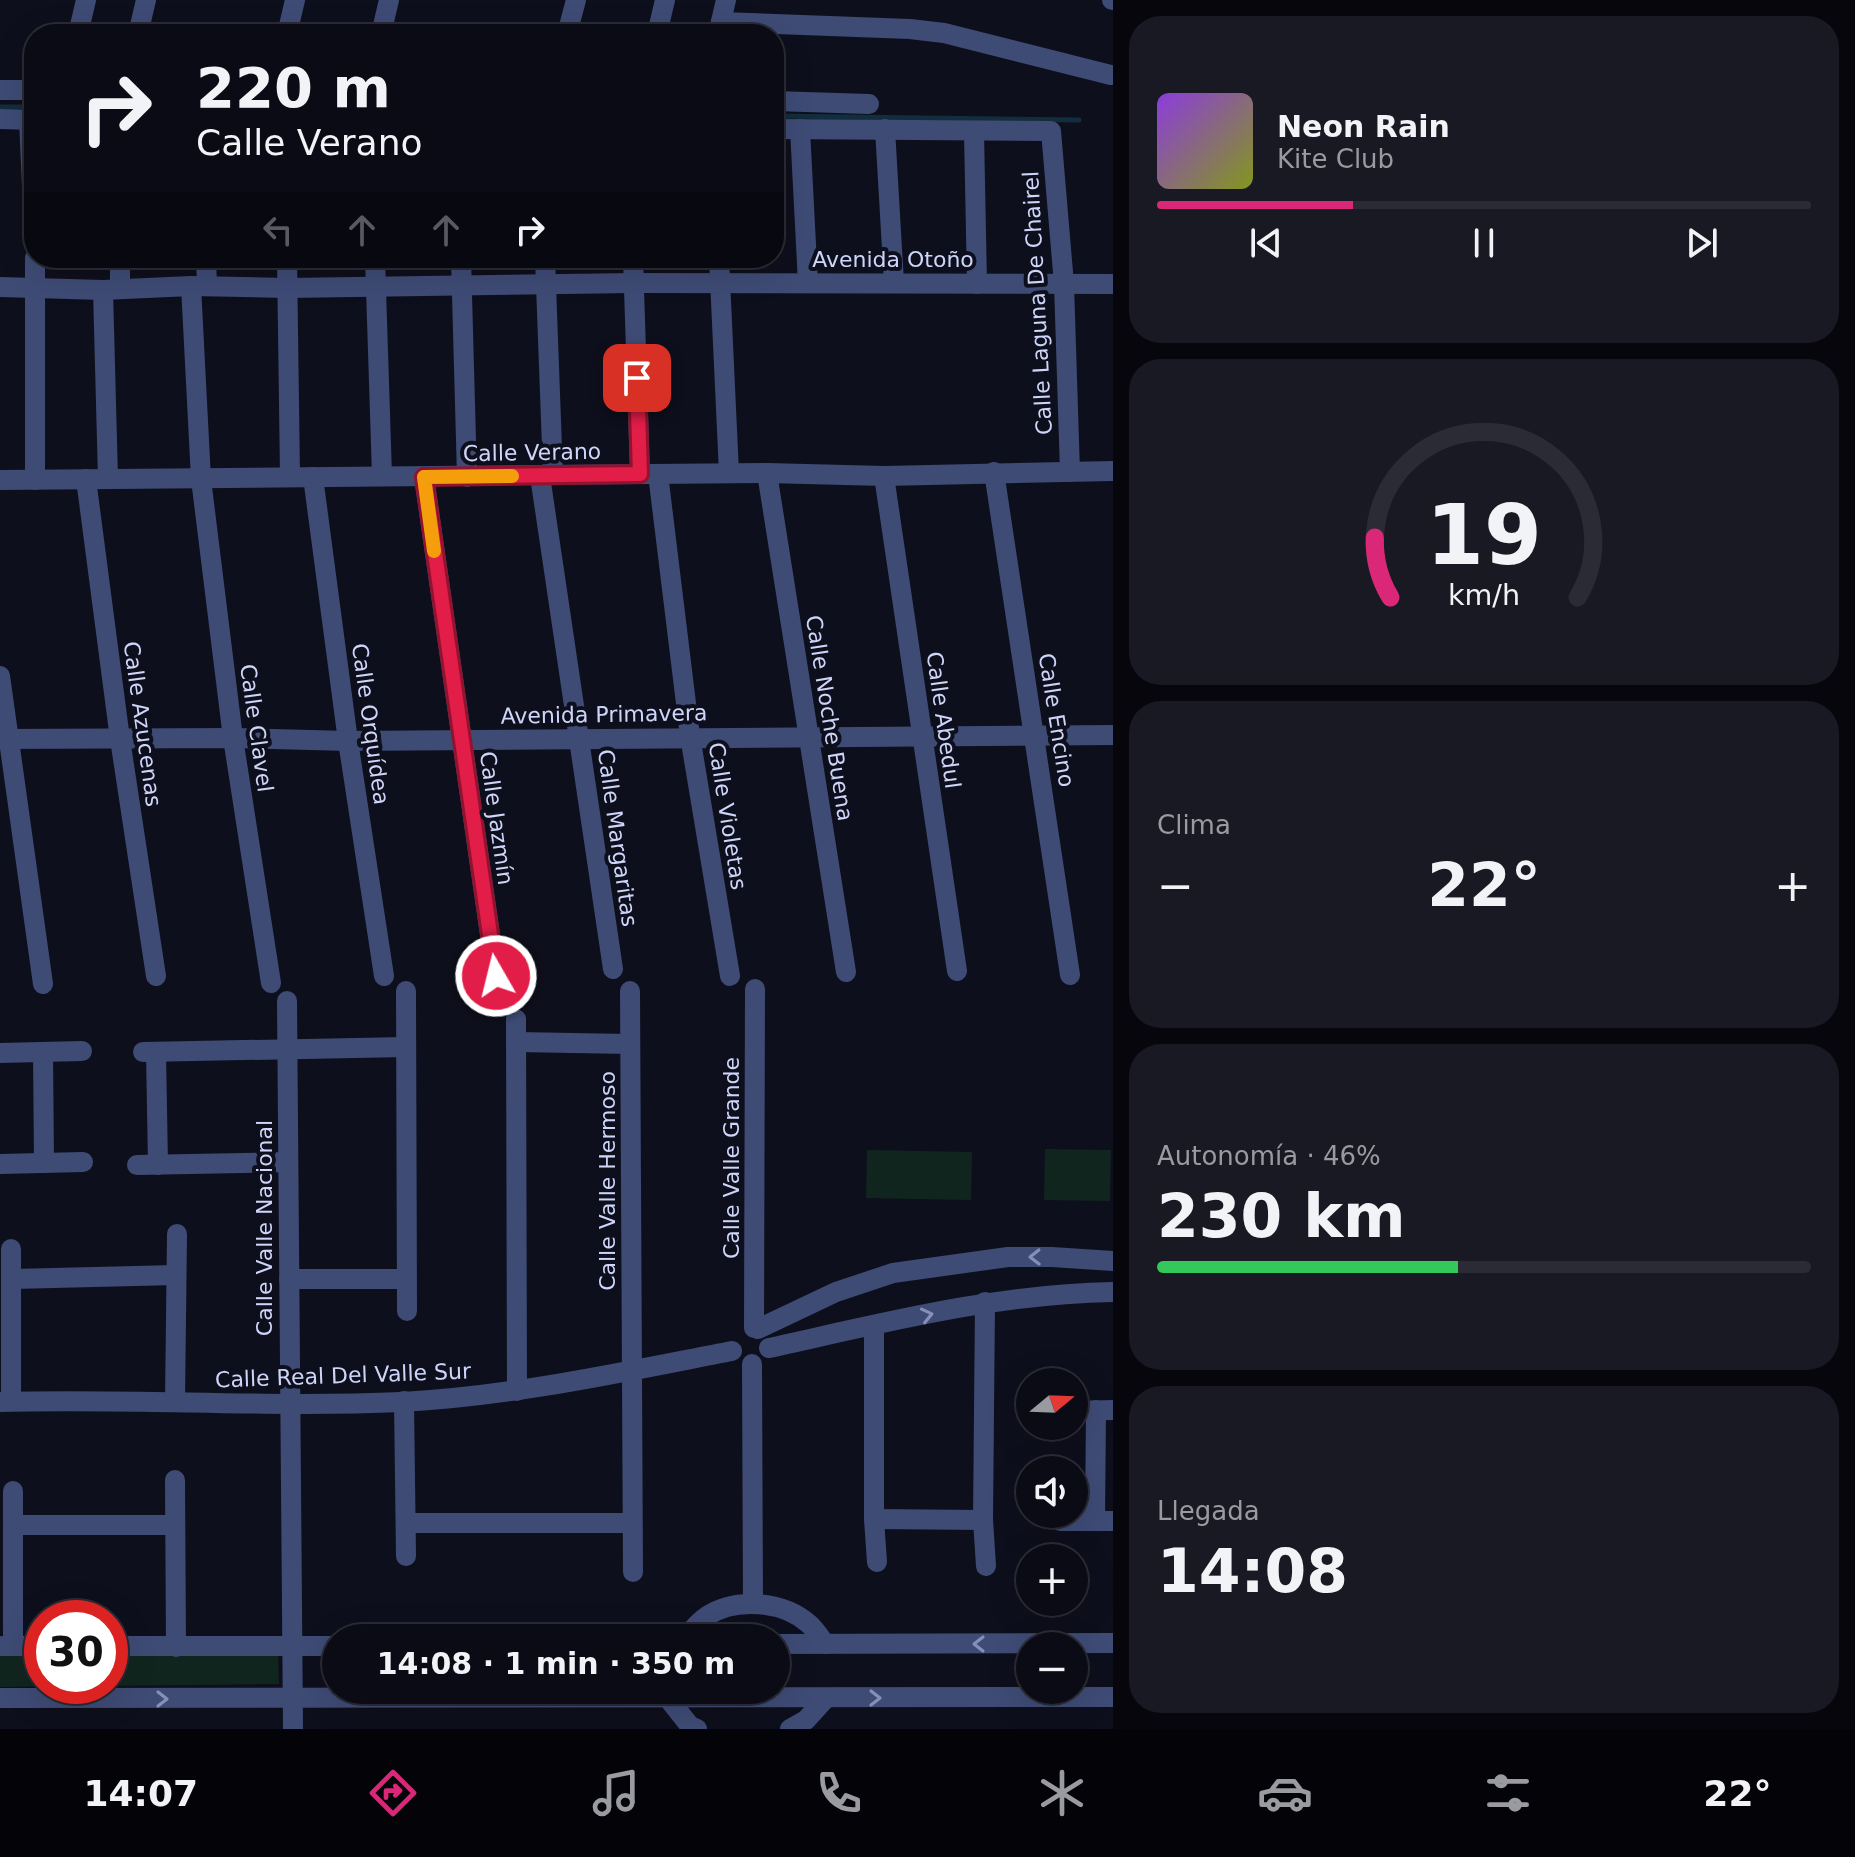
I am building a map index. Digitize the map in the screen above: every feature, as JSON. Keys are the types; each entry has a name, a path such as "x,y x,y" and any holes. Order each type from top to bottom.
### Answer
{"street":[{"path":"80,24 86,0"},
{"path":"140,24 146,0"},
{"path":"289,24 295,0"},
{"path":"383,24 389,0"},
{"path":"570,24 576,0"},
{"path":"659,24 665,0"},
{"path":"720,24 726,0"},
{"path":"784,28 910,29 944,33 1111,75"},
{"path":"0,90 24,90"},
{"path":"784,101 869,104"},
{"path":"0,119 24,120"},
{"path":"784,129 974,132 977,284"},
{"path":"800,129 808,283"},
{"path":"885,129 894,283"},
{"name":"Calle Laguna De Chairel","path":"974,132 1051,131 1064,284 1070,472"},
{"path":"35,268 35,480"},
{"path":"108,479 111,289 117,268"},
{"name":"Calle Clavel","path":"204,268 199,286 201,479 233,738 271,983"},
{"path":"287,268 290,476"},
{"path":"375,268 382,476"},
{"path":"461,268 467,477"},
{"name":"Calle Margaritas","path":"545,268 547,475 613,969"},
{"name":"Calle Violetas","path":"633,268 649,474 730,976"},
{"path":"720,268 729,473"},
{"name":"Avenida Otoño","path":"0,287 287,288 721,282 1113,284"},
{"name":"Calle Verano","path":"0,480 729,473 884,476 1113,471"},
{"name":"Calle Encino","path":"994,472 1070,975"},
{"name":"Calle Noche Buena","path":"767,473 846,972"},
{"name":"Calle Abedul","path":"884,476 957,971"},
{"name":"Calle Orquídea","path":"313,477 348,741 384,976"},
{"name":"Calle Jazmín","path":"424,477 496,976"},
{"name":"Calle Azucenas","path":"86,479 120,739 156,976"},
{"path":"0,676 5,739 43,984"},
{"name":"Avenida Primavera","path":"5,739 348,741 1113,735"},
{"name":"Calle Valle Grande","path":"755,989 756,1328"},
{"path":"406,991 407,1311"},
{"name":"Calle Valle Hermoso","path":"630,991 633,1572"},
{"name":"Calle Valle Nacional","path":"287,1001 293,1729"},
{"path":"516,1019 517,1391"},
{"path":"516,1042 630,1044"},
{"path":"288,1162 148,1165 150,1052 406,1047"},
{"path":"0,1053 82,1051"},
{"path":"43,1052 44,1163"},
{"path":"0,1164 83,1162"},
{"path":"175,1402 177,1234"},
{"path":"6,1402 13,1279 11,1249"},
{"path":"752,1364 737,1358 732,1351 732,1343 740,1331 756,1328 836,1292 893,1273 1008,1257 1113,1261"},
{"path":"13,1279 176,1275"},
{"path":"289,1279 406,1279"},
{"path":"769,1348 985,1302 1113,1292"},
{"path":"985,1302 983,1520 986,1566"},
{"path":"874,1325 874,1519 877,1562"},
{"path":"752,1364 766,1356 769,1348 766,1337 756,1328"},
{"name":"Calle Real Del Valle Sur","path":"6,1402 289,1404 404,1401 517,1391 732,1351"},
{"path":"752,1364 753,1604"},
{"path":"404,1401 406,1556"},
{"path":"1104,1521 1105,1410"},
{"path":"175,1480 176,1647"},
{"path":"6,1645 13,1491"},
{"path":"874,1519 983,1520"},
{"path":"406,1523 632,1523"},
{"path":"13,1525 175,1525"},
{"path":"699,1624 709,1614 736,1605 769,1605 811,1625 825,1644"},
{"path":"790,1644 1113,1643"},
{"path":"128,1646 322,1646"},
{"path":"790,1696 1113,1697"},
{"path":"0,1698 322,1699"},
{"path":"790,1729 806,1720 826,1698"},
{"path":"673,1704 690,1726 697,1729"}],"green space":[{"path":"1045,1149 1111,1150 1110,1201 1044,1200"},
{"path":"867,1150 972,1152 971,1200 866,1198"},
{"path":"278,1651 279,1684 128,1686 128,1653"},
{"path":"24,1653 24,1687 0,1687 0,1654"}],"waterway":[{"path":"0,107 24,107"},
{"path":"784,116 1079,120"}],"slow traffic":[{"path":"434,551 424,477 512,476"}],"route":[{"path":"496,976 424,477 640,474 637,378"}]}
